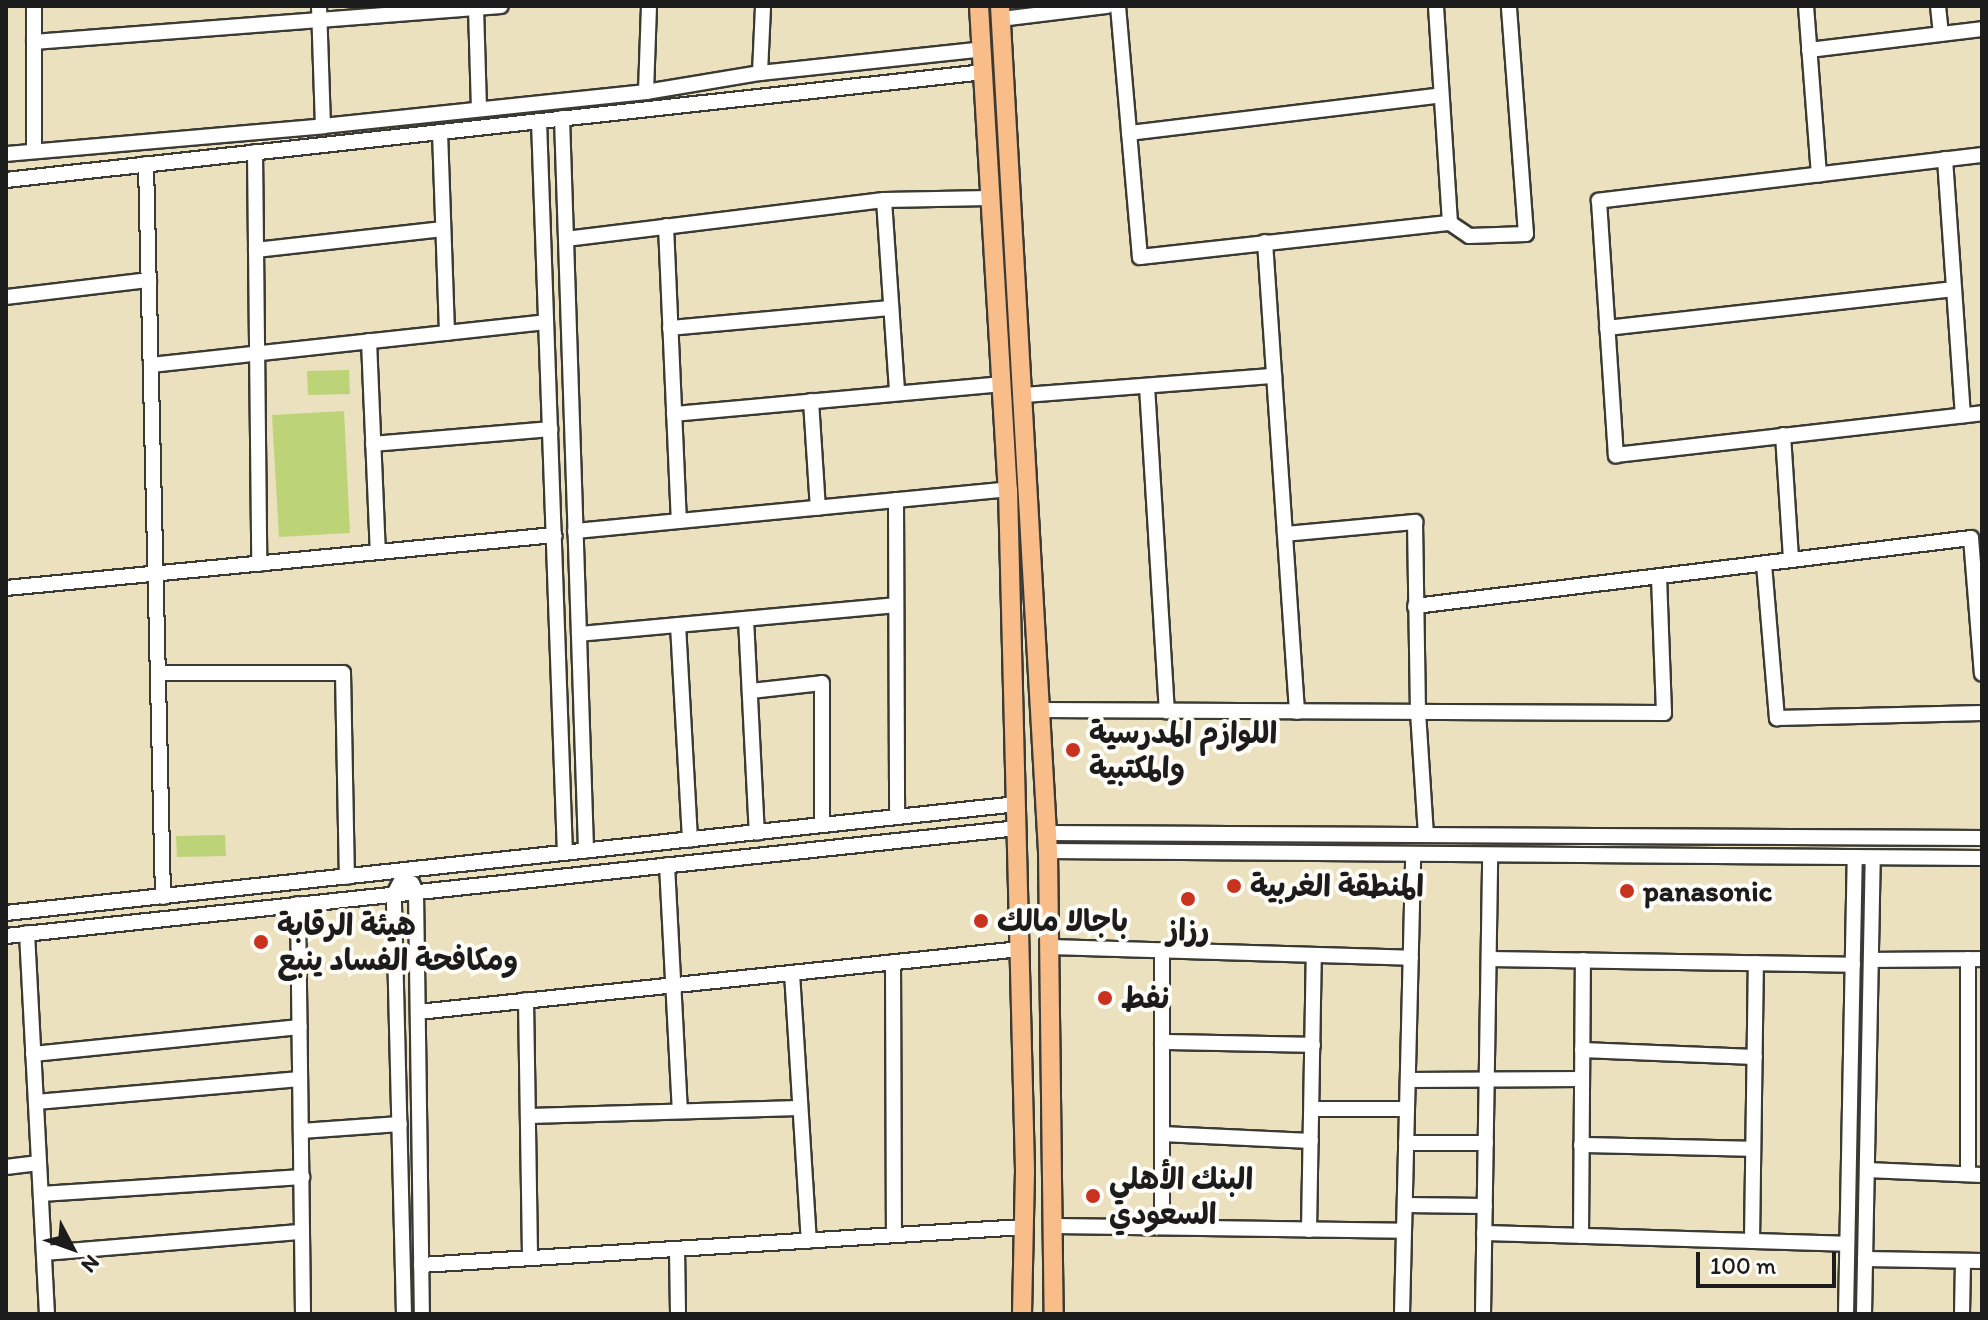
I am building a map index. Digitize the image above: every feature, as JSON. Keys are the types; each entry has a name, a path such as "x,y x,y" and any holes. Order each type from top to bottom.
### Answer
{"main road":[{"path":"979,6 1008,489 1018,828 1024,1227 1022,1314"},
{"path":"1001,13 1025,395 1047,842 1054,1314"}],"street":[{"path":"34,6 34,151"},
{"path":"319,6 323,126"},
{"path":"34,42 319,23 420,10 501,6"},
{"path":"646,92 649,6"},
{"path":"760,73 763,6"},
{"path":"1001,13 1107,6"},
{"path":"1118,6 1140,257 1450,223 1469,236 1526,234 1509,6"},
{"path":"1436,6 1450,223"},
{"path":"1806,6 1819,174"},
{"path":"1938,6 1941,34"},
{"path":"476,8 479,109"},
{"path":"1809,50 1982,29"},
{"path":"6,154 323,126 646,92 760,73 983,49"},
{"path":"6,180 984,72"},
{"path":"1129,133 1441,95"},
{"path":"562,118 586,851"},
{"path":"539,121 565,853"},
{"path":"440,132 447,333"},
{"path":"255,152 259,564"},
{"path":"1982,155 1599,201 1616,455 1982,413"},
{"path":"1945,159 1963,415"},
{"path":"146,164 163,897"},
{"path":"566,239 884,200 990,198"},
{"path":"884,200 897,393"},
{"path":"666,226 679,521"},
{"path":"256,250 443,229"},
{"path":"1265,242 1297,712"},
{"path":"6,297 149,280"},
{"path":"1607,328 1954,289"},
{"path":"670,328 891,308"},
{"path":"151,365 546,322"},
{"path":"369,341 378,552"},
{"path":"548,372 570,372"},
{"path":"1025,395 1274,376"},
{"path":"674,414 1002,384"},
{"path":"1147,386 1167,711"},
{"path":"811,401 818,508"},
{"path":"373,444 550,429"},
{"path":"1783,435 1791,560"},
{"path":"575,531 1008,489"},
{"path":"896,500 897,817"},
{"path":"1285,534 1415,522 1418,712 1426,835"},
{"path":"6,588 554,535"},
{"path":"1415,606 1971,538 1982,674"},
{"path":"1764,564 1777,718 1982,713"},
{"path":"1039,710 1664,713 1659,576"},
{"path":"579,634 896,605"},
{"path":"746,619 757,833"},
{"path":"678,625 690,840"},
{"path":"158,673 343,673 347,877"},
{"path":"751,691 822,683 822,825"},
{"path":"6,913 1017,804"},
{"path":"6,936 1018,828"},
{"path":"1047,842 1426,835 1982,838"},
{"path":"1047,842 1413,854 1982,858"},
{"path":"1402,1314 1413,854"},
{"path":"1483,1314 1490,855"},
{"path":"1846,1314 1855,858"},
{"path":"1864,1314 1873,858"},
{"path":"667,865 680,1111"},
{"path":"406,871 416,892 422,1314"},
{"path":"404,1314 394,894 406,871"},
{"path":"298,904 303,1314"},
{"path":"27,933 47,1314"},
{"path":"1050,947 1411,958"},
{"path":"418,1012 1020,949"},
{"path":"1162,950 1162,1227"},
{"path":"1309,1230 1314,955"},
{"path":"1489,959 1853,965"},
{"path":"1867,1170 1975,1174 1975,959 1871,960"},
{"path":"1581,1236 1583,960"},
{"path":"893,962 894,1235"},
{"path":"1752,1241 1756,963"},
{"path":"792,973 809,1240"},
{"path":"526,1000 530,1258"},
{"path":"33,1054 300,1027"},
{"path":"1162,1042 1313,1045"},
{"path":"1582,1050 1755,1057"},
{"path":"36,1102 300,1079"},
{"path":"1408,1080 1582,1079"},
{"path":"528,1116 800,1108"},
{"path":"1312,1109 1407,1109"},
{"path":"301,1131 400,1124"},
{"path":"1162,1134 1311,1141"},
{"path":"1406,1143 1486,1143"},
{"path":"1581,1145 1753,1149"},
{"path":"6,1167 39,1163"},
{"path":"41,1194 302,1177"},
{"path":"1405,1205 1485,1206"},
{"path":"1055,1226 1404,1231"},
{"path":"421,1265 1024,1227"},
{"path":"44,1253 302,1232"},
{"path":"1484,1233 1847,1244"},
{"path":"677,1249 678,1314"},
{"path":"1865,1259 1982,1261"},
{"path":"1962,1314 1963,1261"}],"green space":[{"path":"349,370 350,394 308,395 307,371"},
{"path":"344,411 350,533 279,537 272,415"},
{"path":"225,835 226,856 177,857 176,836"}],"place":[{"name":"اللوازم المدرسية والمكتبية","path":"1073,750"},
{"name":"المنطقة الغربية","path":"1234,886"},
{"name":"panasonic","path":"1627,891"},
{"name":"رزاز","path":"1188,899"},
{"name":"باجالا مالك","path":"981,921"},
{"name":"هيئة الرقابة ومكافحة الفساد ينبع","path":"261,942"},
{"name":"نفط","path":"1105,998"},
{"name":"البنك الأهلي السعودي","path":"1093,1196"}]}
